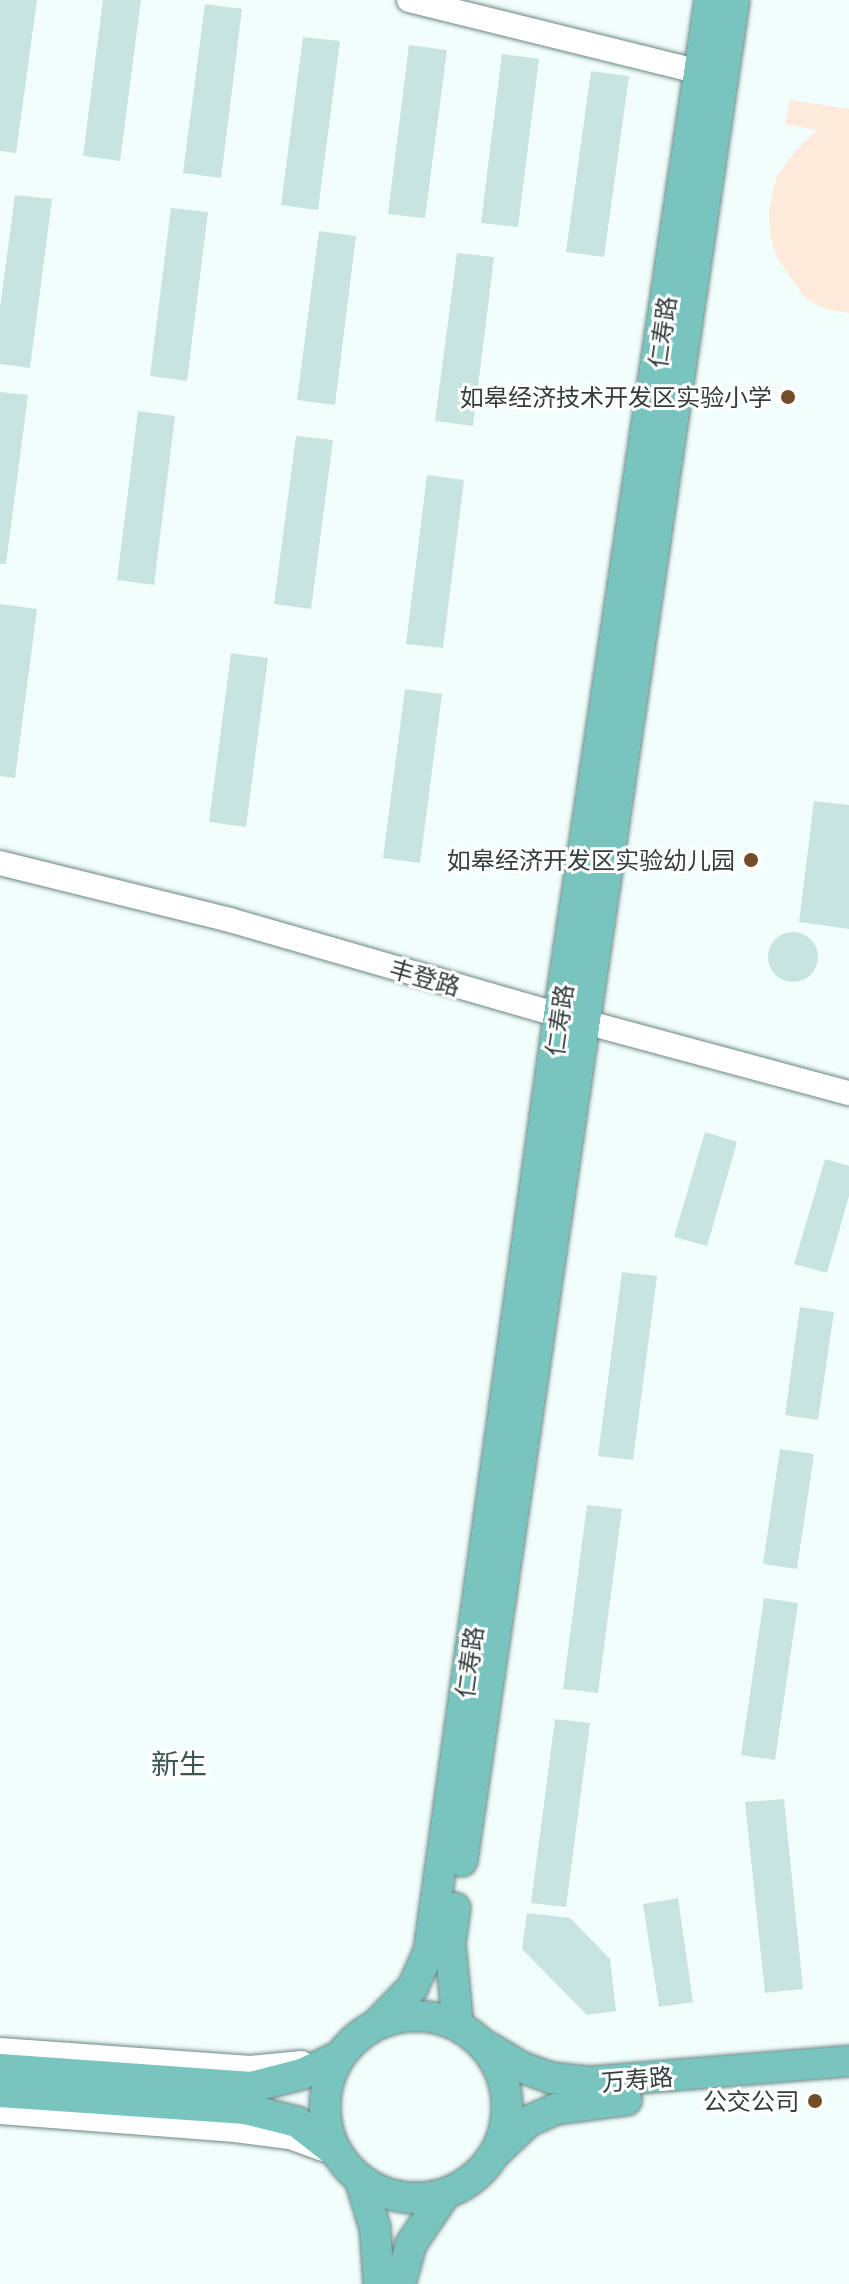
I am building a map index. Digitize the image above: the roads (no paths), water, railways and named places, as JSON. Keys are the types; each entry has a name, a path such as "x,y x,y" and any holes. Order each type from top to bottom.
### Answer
{"main road":[{"name":"仁寿路","path":"470,2034 450,1944 710,0"},
{"name":"仁寿路","path":"377,2024 413,1987 429,1951 734,0"},
{"path":"0,2092 245,2109 297,2122 338,2154 360,2179 386,2193 415,2198 445,2194 472,2179 493,2155 505,2128 507,2097 499,2068 470,2034 431,2016 403,2016 377,2024 356,2038 340,2056 329,2080 325,2105 328,2130 338,2154"},
{"name":"万寿路","path":"470,2034 521,2067 552,2078 589,2082 849,2061"},
{"path":"0,2069 251,2087 302,2074 340,2056"},
{"name":"万寿路","path":"493,2155 529,2121 556,2109 591,2103 849,2081"},
{"path":"360,2179 375,2228 379,2284"},
{"path":"400,2284 411,2244 445,2194"}],"street":[{"path":"409,0 700,72"},
{"name":"丰登路","path":"0,863 230,920 573,1019 849,1093"},
{"path":"0,2050 250,2068 340,2056"},
{"path":"0,2112 235,2130 290,2137 338,2154"}],"place":[{"name":"如皋经济技术开发区实验小学","path":"788,397"},
{"name":"如皋经济开发区实验幼儿园","path":"751,860"},
{"name":"公交公司","path":"815,2101"}],"district":[{"name":"新生","path":"179,1763"}]}
